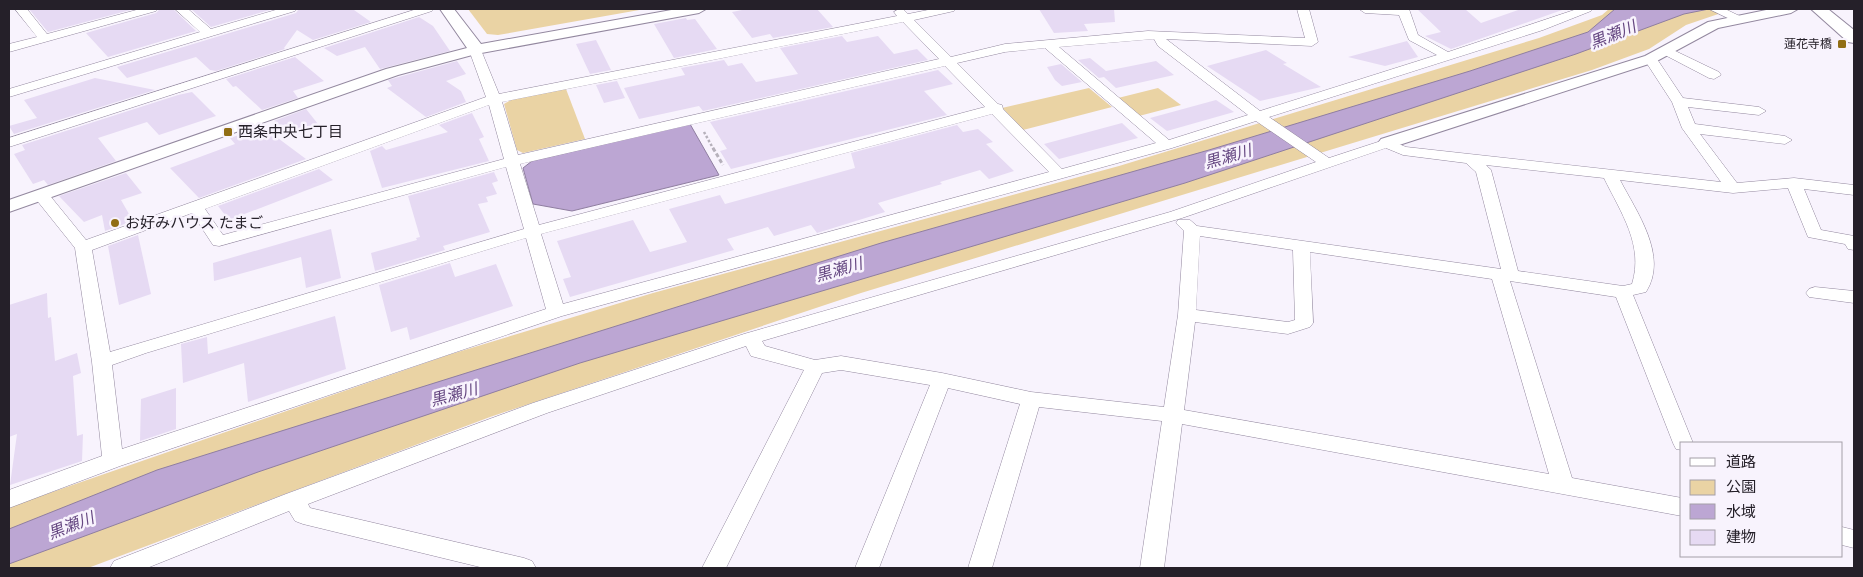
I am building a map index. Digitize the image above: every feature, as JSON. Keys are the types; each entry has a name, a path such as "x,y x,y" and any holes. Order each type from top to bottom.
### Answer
{"main road":[{"path":"1819,9 1854,38"}],"street":[{"path":"21,9 44,38"},
{"path":"9,48 152,9"},
{"path":"181,9 210,34"},
{"path":"9,93 291,9"},
{"path":"9,143 428,9"},
{"path":"447,9 473,43 494,99 556,312"},
{"path":"9,206 392,72 475,50 699,9"},
{"path":"83,247 494,99 902,13 950,9"},
{"path":"195,206 219,241 512,161 1005,48 1158,35 1312,42 1304,9"},
{"path":"1365,9 1403,10 1414,37 1447,56"},
{"path":"9,499 113,460 556,312 1167,145 1539,27 1587,9"},
{"path":"1715,9 1734,17"},
{"path":"133,566 294,500 540,408 751,338 1176,215 1322,160 1387,143 1650,59 1713,25 1734,17 1791,9"},
{"path":"902,13 1059,174"},
{"path":"1158,35 1162,43 1260,117 1322,160"},
{"path":"1048,44 1167,145"},
{"path":"1667,51 1714,75"},
{"path":"1650,59 1679,102 1689,128 1733,188"},
{"path":"1679,102 1759,111"},
{"path":"102,362 139,348 533,231 996,108"},
{"path":"1689,128 1785,140"},
{"path":"1387,143 1404,151 1610,176 1733,188 1794,183 1854,190"},
{"path":"1472,160 1483,170 1505,275 1562,485"},
{"path":"1176,215 1192,230 1302,244 1623,292 1640,288 1646,267 1642,237 1610,176"},
{"path":"1794,183 1814,234 1850,240 1854,245"},
{"path":"41,194 83,247 102,362 113,460"},
{"path":"1152,568 1187,315 1192,230"},
{"path":"1187,315 1288,328 1304,323 1302,244"},
{"path":"1623,292 1683,442"},
{"path":"1815,293 1854,297"},
{"path":"751,338 758,350 815,367 841,363 942,380 1031,399 1173,415 1680,507"},
{"path":"714,568 815,367"},
{"path":"867,568 942,380"},
{"path":"980,568 1031,399"},
{"path":"294,500 303,514 524,568"}],"path":[{"path":"696,118 730,178"}],"green space":[{"path":"468,9 645,9 498,35 487,34"},
{"path":"1609,9 1733,9 1686,25 1649,49 1592,70 861,293 490,417 88,568 9,568 9,507 448,355 653,293 1119,166 1539,38 1602,15"},
{"path":"1089,88 1112,107 1023,130 1002,108"},
{"path":"1158,88 1181,105 1139,116 1118,98"},
{"path":"566,89 585,139 523,153 517,150 504,104 511,100"}],"water":[{"name":"黒瀬川","path":"1615,9 1709,9 1684,14 1576,54 1185,183 580,363 258,472 9,564 9,529 157,470 881,243 1209,150 1470,71 1588,32"},
{"path":"690,124 719,175 572,211 533,204 523,168 532,161"}],"building":[{"path":"29,9 134,9 48,32"},
{"path":"160,9 173,9 196,31 108,57 86,33 156,13"},
{"path":"191,9 273,9 211,27"},
{"path":"299,9 354,10 371,22 313,40 297,30 285,49 216,71 210,70 196,57 127,78 117,67 296,13"},
{"path":"747,9 817,9 833,27 773,38 770,34 752,38 732,12"},
{"path":"1039,9 1114,9 1115,22 1084,24 1088,31 1054,33"},
{"path":"1417,9 1465,9 1481,23 1521,9 1565,9 1451,49 1425,36 1441,32"},
{"path":"419,17 433,26 450,51 380,69 365,47 337,56 324,48"},
{"path":"686,18 687,20 695,19 717,49 674,58 654,24"},
{"path":"842,36 847,42 878,36 894,54 917,49 928,60 703,111 699,106 639,119 624,88 685,75 681,68 724,60 728,66 742,63 756,82 798,74 780,48"},
{"path":"596,40 611,70 590,74 576,44"},
{"path":"1407,41 1418,57 1385,66 1348,57"},
{"path":"1266,50 1287,63 1283,64 1321,87 1260,101 1207,66"},
{"path":"295,57 324,81 293,91 298,98 262,110 226,79"},
{"path":"1090,58 1106,71 1156,61 1174,75 1116,88 1104,77 1099,78 1078,60"},
{"path":"457,61 466,74 446,81 461,91 466,102 426,117 387,88 392,86 388,80"},
{"path":"1061,64 1082,82 1062,86 1055,80 1047,67"},
{"path":"938,70 953,84 924,91 947,115 731,169 720,151 727,149 710,122"},
{"path":"95,78 155,90 14,134 9,126 37,118 24,100"},
{"path":"617,81 625,98 604,103 596,85"},
{"path":"192,92 216,116 159,135 147,122 98,138 116,161 48,185 44,180 33,184 14,154 25,150 22,145"},
{"path":"1216,100 1234,112 1167,131 1150,118"},
{"path":"306,109 318,124 288,134 274,121"},
{"path":"472,113 484,137 479,139 489,161 382,188 370,151 382,146 386,150 448,132 439,125"},
{"path":"1122,123 1138,138 1059,159 1044,144"},
{"path":"957,125 963,132 978,129 993,142 986,144 1014,171 989,179 980,170 940,182 942,184 878,203 885,212 817,233 811,225 774,236 768,227 727,239 734,250 570,297 563,279 571,277 557,241 633,220 650,252 687,242 669,209 720,195 725,204 855,168 851,153"},
{"path":"263,127 306,159 199,198 170,168 235,144 230,138"},
{"path":"319,169 333,180 229,220 218,206"},
{"path":"494,172 498,181 492,183 497,194 486,197 488,202 478,204 490,232 443,246 445,250 375,271 371,253 417,240 416,238 420,237 408,196"},
{"path":"126,173 142,193 121,200 133,221 105,231 102,215 84,222 59,196"},
{"path":"331,229 341,278 306,288 301,257 214,281 213,263"},
{"path":"138,235 151,294 119,305 108,246"},
{"path":"450,263 455,277 496,264 513,306 410,340 407,327 391,332 379,285"},
{"path":"47,293 48,318 51,317 55,361 77,353 81,373 73,376 77,436 83,434 82,461 10,485 17,434 9,437 9,305"},
{"path":"335,316 346,369 248,402 244,363 183,383 181,344 207,337 208,354"},
{"path":"176,388 176,429 140,441 141,399"}],"place":[{"name":"蓮花寺橋","path":"1842,44"},
{"name":"西条中央七丁目","path":"228,132"},
{"name":"お好みハウス たまご","path":"115,223"}]}
